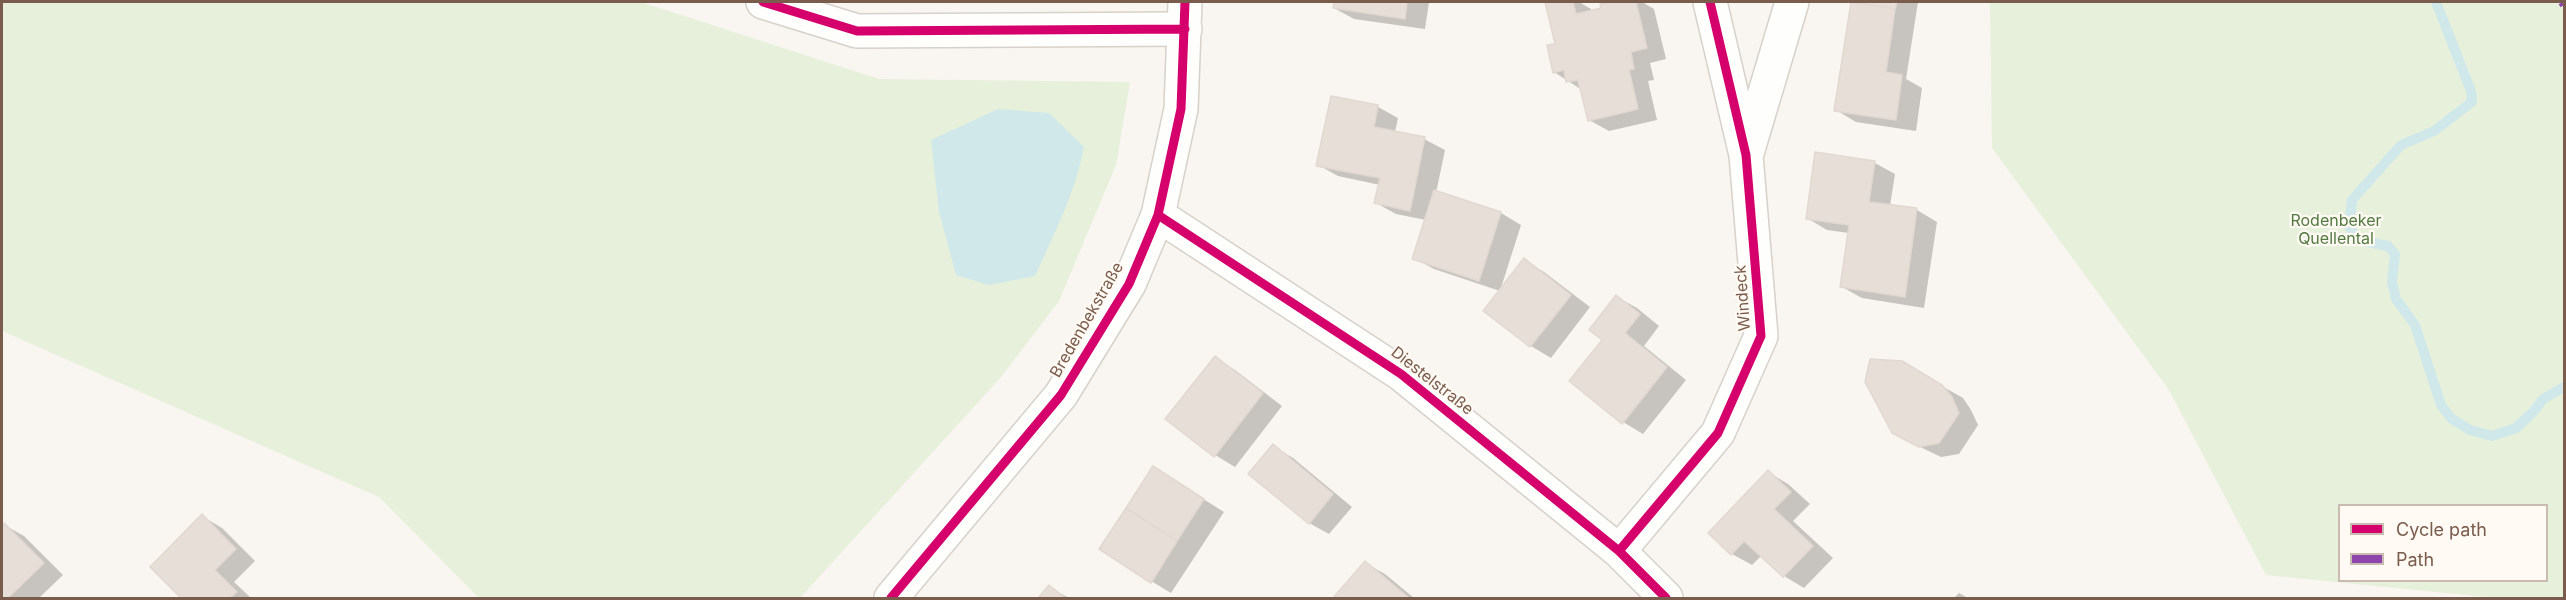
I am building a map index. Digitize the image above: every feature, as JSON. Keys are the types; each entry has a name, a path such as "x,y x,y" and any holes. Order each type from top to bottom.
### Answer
{"street":[{"path":"763,2 857,30 1185,15"},
{"name":"Windeck","path":"1619,551 1718,432 1761,336 1746,155 1710,2"},
{"name":"Windeck","path":"1746,155 1792,2"},
{"name":"Bredenbekstraße","path":"891,598 1061,394 1129,284 1158,215 1181,109 1185,15"},
{"name":"Diestelstraße","path":"1158,215 1401,374 1619,551 1666,598"}],"green space":[{"path":"2,2 641,2 879,79 1130,82 1116,165 1059,301 1001,377 800,598 479,598 379,497 2,331"},
{"name":"Rodenbeker Quellental","path":"1990,2 2564,2 2564,598 2496,598 2266,575 2169,390 1992,148"}],"water":[{"path":"998,109 1049,113 1084,147 1070,197 1035,276 989,285 956,275 939,212 931,140"}],"building":[{"path":"1334,2 1407,2 1405,19 1333,8"},
{"path":"1545,2 1573,2 1576,14 1601,8 1600,4 1610,2 1636,2 1647,48 1631,52 1634,69 1629,70 1638,109 1588,121 1578,80 1566,82 1564,70 1553,73 1547,45 1555,44"},
{"path":"1851,2 1895,9 1886,72 1902,75 1896,120 1834,111"},
{"path":"1851,2 1897,2 1895,9"},
{"path":"1331,96 1378,105 1374,127 1425,137 1410,211 1374,203 1380,178 1316,166"},
{"path":"1815,152 1875,161 1869,202 1917,208 1905,297 1840,287 1849,225 1806,219"},
{"path":"1434,190 1501,212 1479,281 1412,259"},
{"path":"1524,258 1571,295 1530,347 1483,311"},
{"path":"1616,295 1640,314 1625,333 1667,367 1622,424 1569,381 1602,340 1589,330"},
{"path":"1215,356 1263,393 1214,457 1165,419"},
{"path":"1870,359 1902,361 1942,385 1952,397 1959,413 1939,443 1919,447 1892,433 1865,382"},
{"path":"1273,444 1333,494 1309,524 1248,474"},
{"path":"1153,466 1204,499 1177,541 1126,508"},
{"path":"1768,470 1791,492 1774,509 1813,546 1783,577 1744,541 1731,555 1708,533"},
{"path":"1126,508 1177,541 1151,583 1099,549"},
{"path":"202,514 236,549 215,570 237,592 230,598 181,598 150,567"},
{"path":"4,523 44,563 8,598 2,598 2,526"},
{"path":"1365,561 1409,598 1333,598"},
{"path":"1049,585 1065,598 1038,598"}],"waterway":[{"path":"2436,2 2471,91 2472,102 2434,131 2401,145 2352,200 2349,226 2354,234 2363,241 2388,246 2395,254 2392,282 2396,299 2415,325 2441,405 2452,419 2470,430 2492,436 2516,428 2543,399 2564,387"}],"cycle path":[{"path":"763,2 857,31 1185,29"},
{"path":"891,598 1061,395 1129,284 1158,215 1181,109 1185,2"},
{"path":"1619,551 1718,433 1761,336 1746,155 1710,2"},
{"path":"1158,215 1401,374 1619,551 1666,598"}]}
